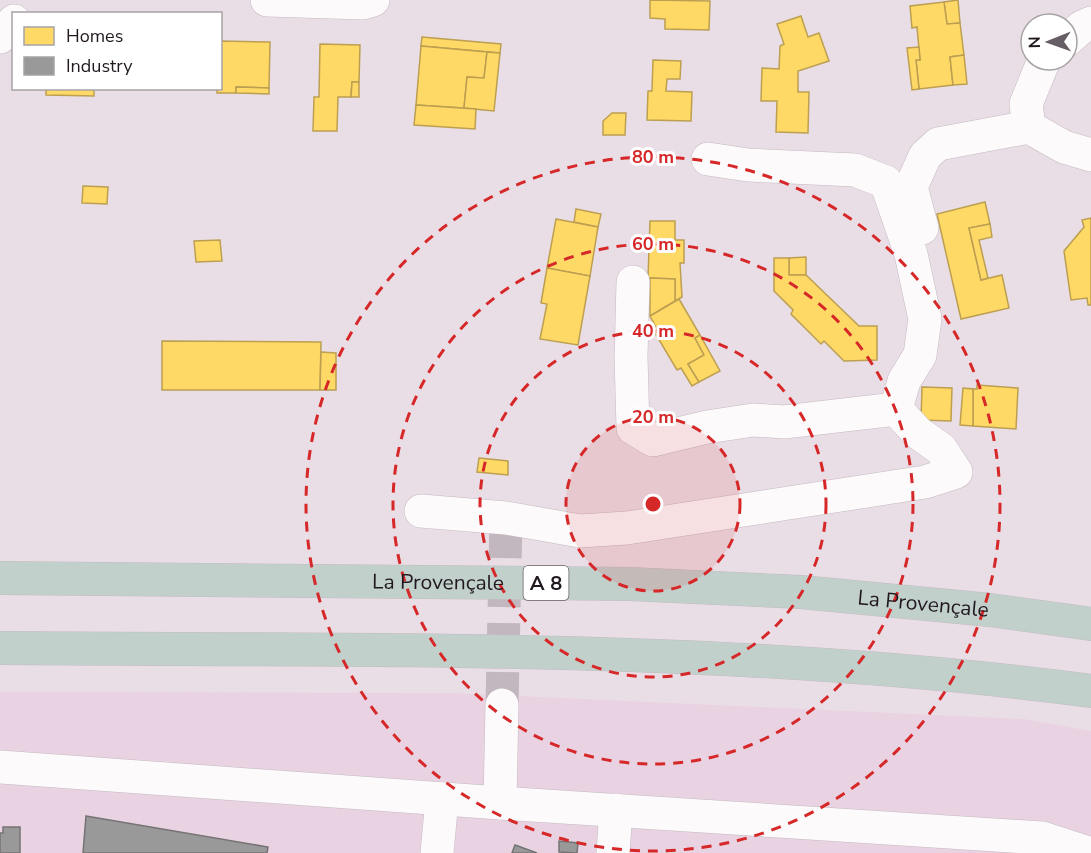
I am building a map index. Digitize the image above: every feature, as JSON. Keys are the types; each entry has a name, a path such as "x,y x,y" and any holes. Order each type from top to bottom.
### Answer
{"highway":[{"name":"La Provençale","path":"0,578 630,584 801,592 990,610 1091,624"},
{"path":"0,648 424,651 781,662 869,668 1091,691"}],"street":[{"path":"22,12 31,0"},
{"path":"267,0 363,3 373,0"},
{"path":"0,37 12,23"},
{"path":"1029,127 1026,104 1039,72"},
{"path":"930,257 911,187 925,156 938,144 1029,127 1064,147 1091,155"},
{"path":"708,159 748,165 855,170 886,182 911,254 925,319 920,356 904,381 896,410"},
{"path":"633,282 631,357 633,428 653,440 707,427 753,420 784,422 896,410"},
{"path":"421,511 506,507 580,531 627,528 925,483 956,472 941,449 916,432 896,410"},
{"path":"500,803 502,705"},
{"path":"12,767 500,803 1042,838 1088,853"},
{"path":"437,853 442,799"},
{"path":"613,853 616,810"}],"shaded area":[{"path":"0,692 451,693 1024,719 1091,731 1091,853 0,853"}],"building: Homes":[{"path":"650,0 710,1 709,30 665,29 665,19 650,18"},
{"path":"958,0 960,23 947,24 944,2"},
{"path":"944,2 947,24 960,23 964,55 950,57 953,85 919,89 916,60 920,60 917,27 912,28 910,6"},
{"path":"801,16 808,37 819,33 829,61 798,71 798,92 809,92 808,133 776,132 777,101 761,101 762,68 779,69 780,46 784,44 777,24"},
{"path":"422,37 501,44 500,53 421,46"},
{"path":"222,41 270,42 269,88 236,87 236,93 217,93 217,90 222,90"},
{"path":"320,44 360,45 359,82 352,82 351,97 338,97 337,131 313,131 314,97 319,97"},
{"path":"421,46 487,52 484,78 467,77 464,108 416,105"},
{"path":"919,47 920,60 916,60 919,89 912,90 907,48"},
{"path":"487,52 500,53 494,111 464,108 467,77 484,78"},
{"path":"964,55 967,84 953,85 950,57"},
{"path":"653,60 681,61 680,79 667,79 666,91 692,92 691,121 647,120 648,91 652,91"},
{"path":"352,82 359,82 359,97 351,97"},
{"path":"236,87 269,88 269,94 236,93"},
{"path":"46,90 94,90 94,96 46,95"},
{"path":"416,105 476,109 475,129 414,125"},
{"path":"612,113 626,113 625,135 603,135 603,121"},
{"path":"83,186 108,187 107,204 82,203"},
{"path":"985,202 990,224 969,228 981,280 1002,275 1009,308 961,319 937,214"},
{"path":"576,209 601,214 598,227 574,222"},
{"path":"1091,218 1091,305 1088,305 1087,298 1071,300 1064,251 1084,227 1082,220"},
{"path":"556,219 598,227 590,276 547,268"},
{"path":"650,221 675,221 675,240 684,240 684,263 680,263 682,297 675,301 675,279 648,278"},
{"path":"990,224 992,237 979,240 988,278 981,280 969,228"},
{"path":"220,240 222,261 196,262 194,241"},
{"path":"806,257 806,275 789,275 789,258"},
{"path":"774,258 789,258 789,275 806,275 859,326 877,326 877,360 844,361 824,341 821,344 791,314 793,310 774,291"},
{"path":"547,268 590,276 578,345 540,339 547,304 541,303"},
{"path":"650,278 675,279 675,301 650,316"},
{"path":"679,299 700,335 695,338 704,355 688,364 699,382 692,386 681,368 677,370 655,333 658,331 650,316"},
{"path":"700,335 720,371 699,382 688,364 704,355 695,338"},
{"path":"162,341 321,342 320,390 162,390"},
{"path":"321,352 336,353 336,390 320,390"},
{"path":"977,385 1018,388 1016,429 973,426 973,389 977,389"},
{"path":"922,387 952,388 951,421 921,420"},
{"path":"963,388 973,389 973,426 960,425"},
{"path":"479,458 508,461 508,475 477,472"}],"building: Industry":[{"path":"86,816 268,847 267,853 83,853"},
{"path":"3,827 20,827 20,853 0,853 0,833 3,833"},
{"path":"559,841 578,843 577,853 559,852"},
{"path":"515,845 537,853 512,853"}],"tunnel":[{"path":"502,705 506,518"}]}
